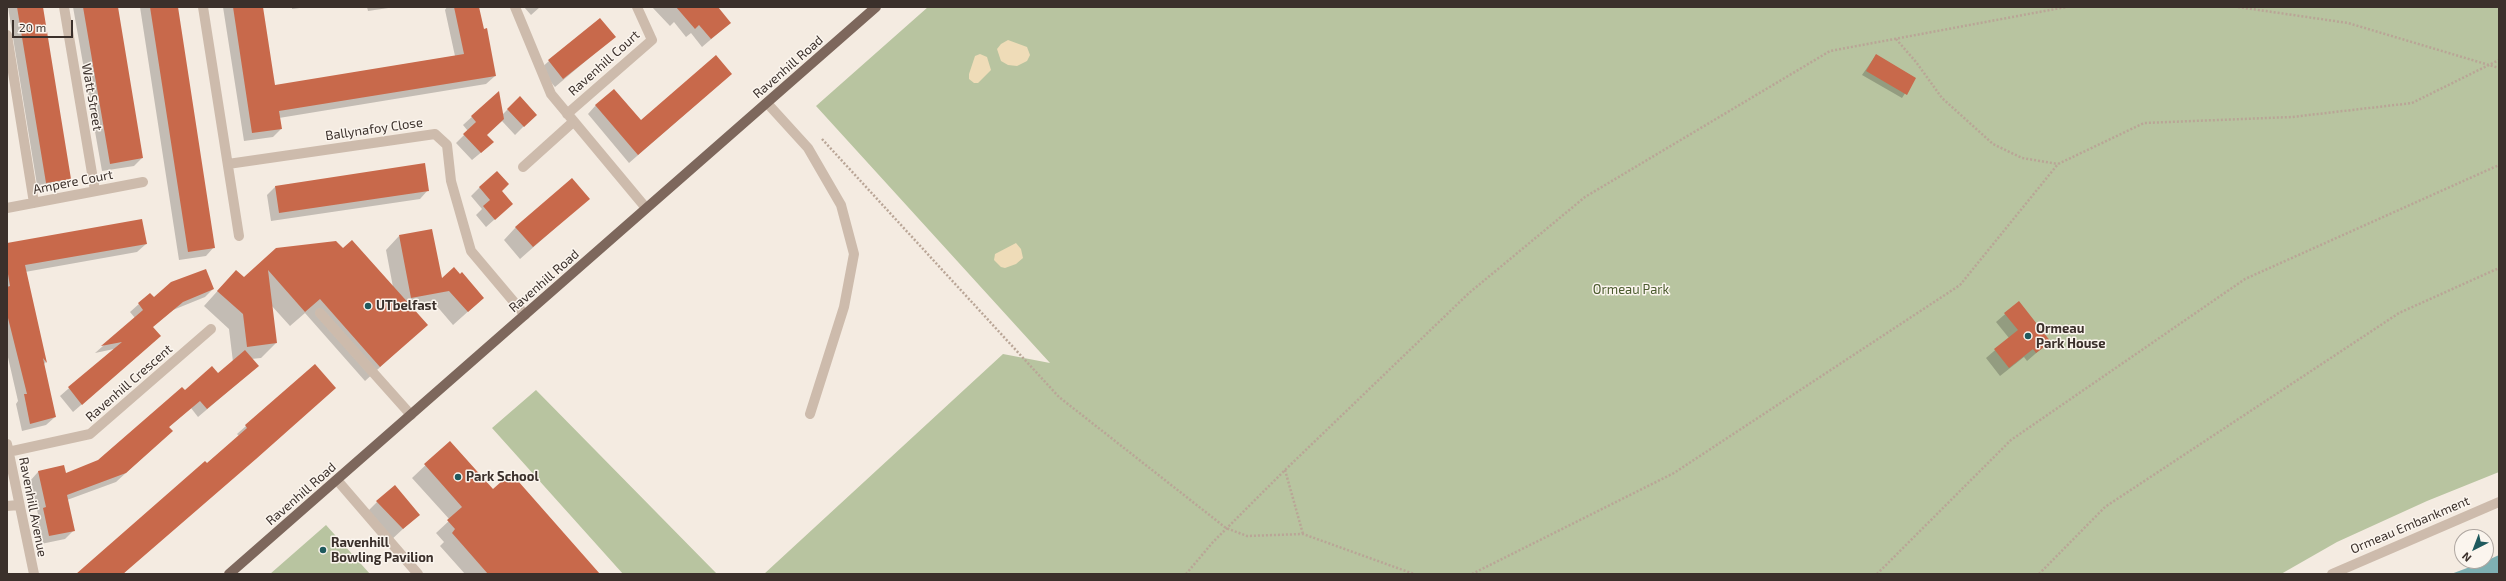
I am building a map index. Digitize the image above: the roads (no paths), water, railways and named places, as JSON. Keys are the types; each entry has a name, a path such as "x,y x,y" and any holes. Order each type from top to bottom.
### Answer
{"main road":[{"name":"Ravenhill Road","path":"229,574 876,7"}],"street":[{"name":"Watt Street","path":"64,7 95,191"},
{"path":"203,7 239,236"},
{"name":"Ravenhill Court","path":"515,7 542,76 551,94 646,208"},
{"name":"Ravenhill Court","path":"523,167 570,118 652,40 637,7"},
{"path":"7,36 34,203"},
{"path":"767,103 808,148 841,205 854,254 844,307 810,414"},
{"name":"Ballynafoy Close","path":"228,164 435,134 447,145 451,181 471,251 525,315"},
{"name":"Ampere Court","path":"7,208 143,182"},
{"path":"320,313 411,415"},
{"name":"Ravenhill Crescent","path":"8,448 90,434 211,328"},
{"name":"Ravenhill Avenue","path":"8,448 18,505 34,574"},
{"path":"337,480 418,574"},
{"name":"Ormeau Embankment","path":"2332,574 2499,502"},
{"path":"7,506 18,505"}],"water":[{"path":"2499,555 2499,574 2451,574 2464,569 2494,569 2494,557"}],"place":[{"name":"UTbelfast","path":"368,306"},
{"name":"Ormeau Park House","path":"2028,336"},
{"name":"Park School","path":"458,477"},
{"name":"Ravenhill Bowling Pavilion","path":"323,550"}],"park label":[{"name":"Ormeau Park","path":"1631,290"}]}
